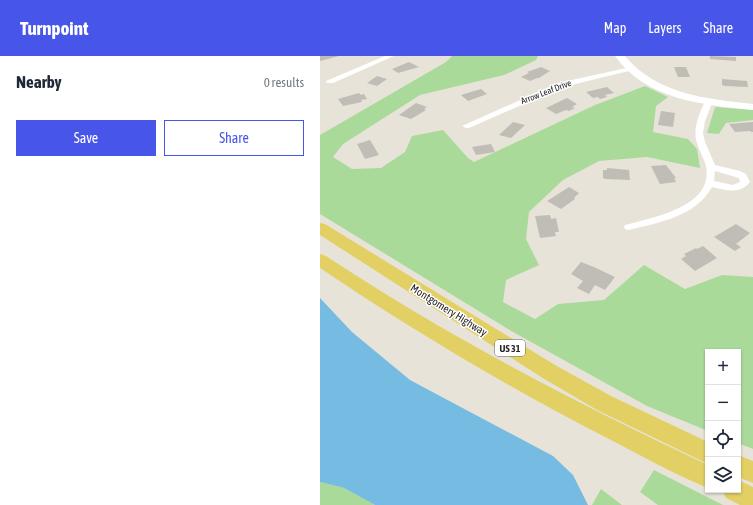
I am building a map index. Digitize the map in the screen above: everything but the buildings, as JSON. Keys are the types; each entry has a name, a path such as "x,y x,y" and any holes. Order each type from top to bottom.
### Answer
{"main road":[{"name":"Montgomery Highway","path":"320,228 548,371 604,403 705,451"},
{"name":"US 31","path":"320,260 389,305 477,358 569,408 705,476"},
{"path":"741,467 753,472"},
{"path":"740,493 753,499"}],"street":[{"path":"330,81 391,56"},
{"path":"620,56 631,69 646,80 661,88 683,96 709,102 753,107"},
{"name":"Arrow Leaf Drive","path":"466,126 561,84 631,69"},
{"path":"629,227 669,216 681,211 698,199 709,183 711,167 699,136 700,127 709,102"},
{"path":"709,183 734,188 740,187 745,182 743,176 737,173 711,167"}],"green space":[{"path":"452,56 538,56 536,60 504,75 420,95 343,144 333,157 352,169 381,168 405,152 412,136 443,130 468,158 474,162 595,105 645,86 668,97 656,106 653,132 688,139 697,149 700,168 647,157 599,161 563,180 529,212 526,239 539,265 506,280 503,302 535,319 558,304 604,300 644,265 685,289 722,275 753,277 753,449 741,444 741,349 705,349 705,430 647,406 513,332 320,214 320,135 446,62"},
{"path":"715,107 753,110 753,120 726,123 719,134 707,133"},
{"path":"654,470 723,505 658,505 640,492"},
{"path":"320,482 344,488 375,505 320,505"},
{"path":"601,489 622,505 592,505"}],"water":[{"path":"320,298 352,332 410,380 553,456 573,475 588,505 375,505 344,488 320,482"}]}
